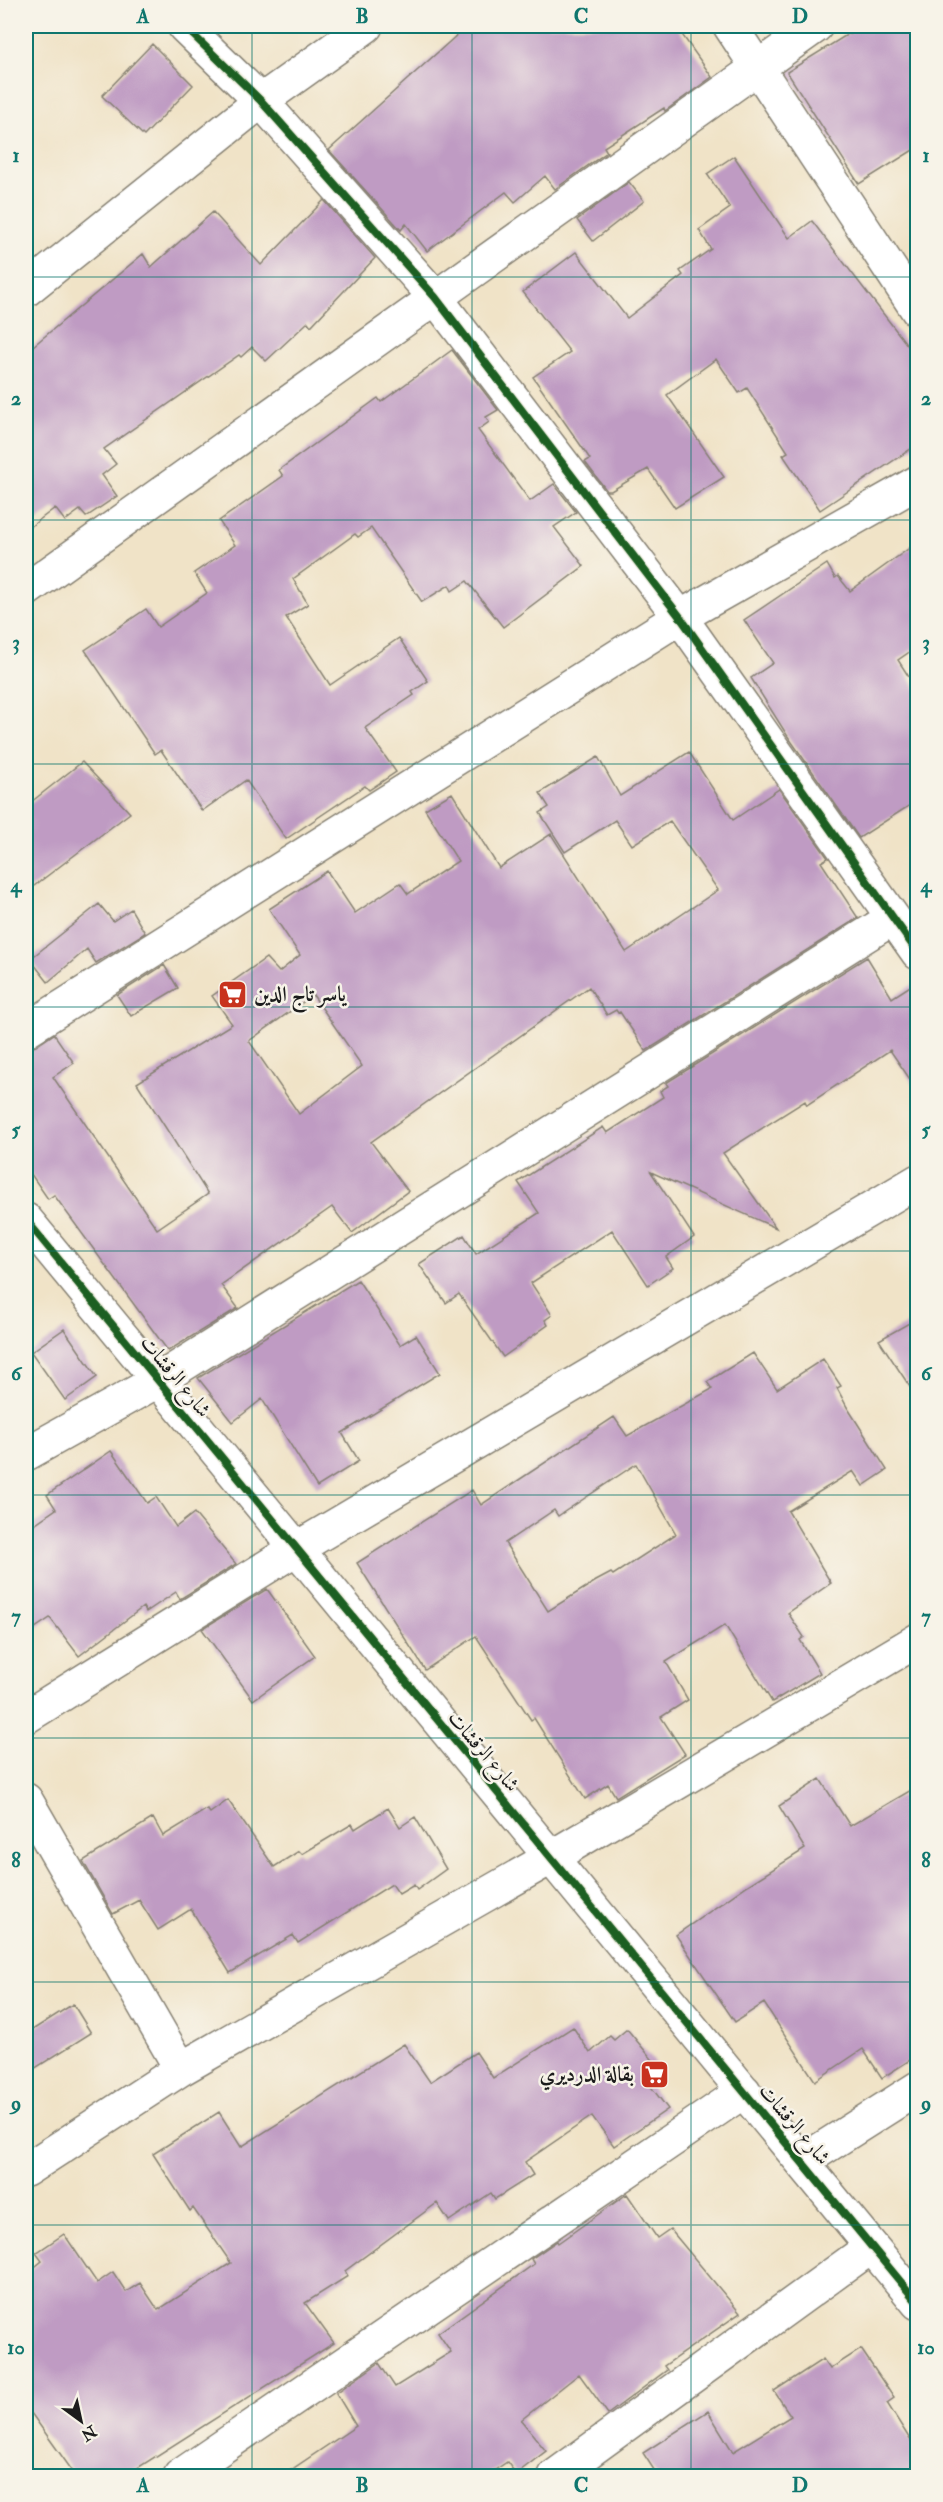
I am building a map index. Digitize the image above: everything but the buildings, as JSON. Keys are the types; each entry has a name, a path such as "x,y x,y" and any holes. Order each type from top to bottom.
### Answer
{"street":[{"path":"184,26 261,101 435,297 680,617 918,953"},
{"path":"26,290 261,101 366,26"},
{"path":"730,26 918,311"},
{"path":"26,590 816,26"},
{"path":"26,1030 680,617 918,482"},
{"path":"26,1454 157,1381 892,918"},
{"path":"26,1717 294,1550 918,1180"},
{"name":"شارع الرقشات","path":"26,1220 294,1550 803,2161 918,2303"},
{"path":"26,2170 181,2069 550,1858 918,1640"},
{"path":"26,1800 181,2069"},
{"path":"803,2161 918,2088"},
{"path":"180,2476 744,2091"},
{"path":"555,2476 871,2247"}],"cycle path":[{"path":"184,26 261,101 435,297 680,617 918,953"},
{"path":"26,1220 918,2303"}],"place":[{"name":"ياسر تاج الدين","path":"233,994"},
{"name":"بقالة الدرديري","path":"655,2074"}]}
